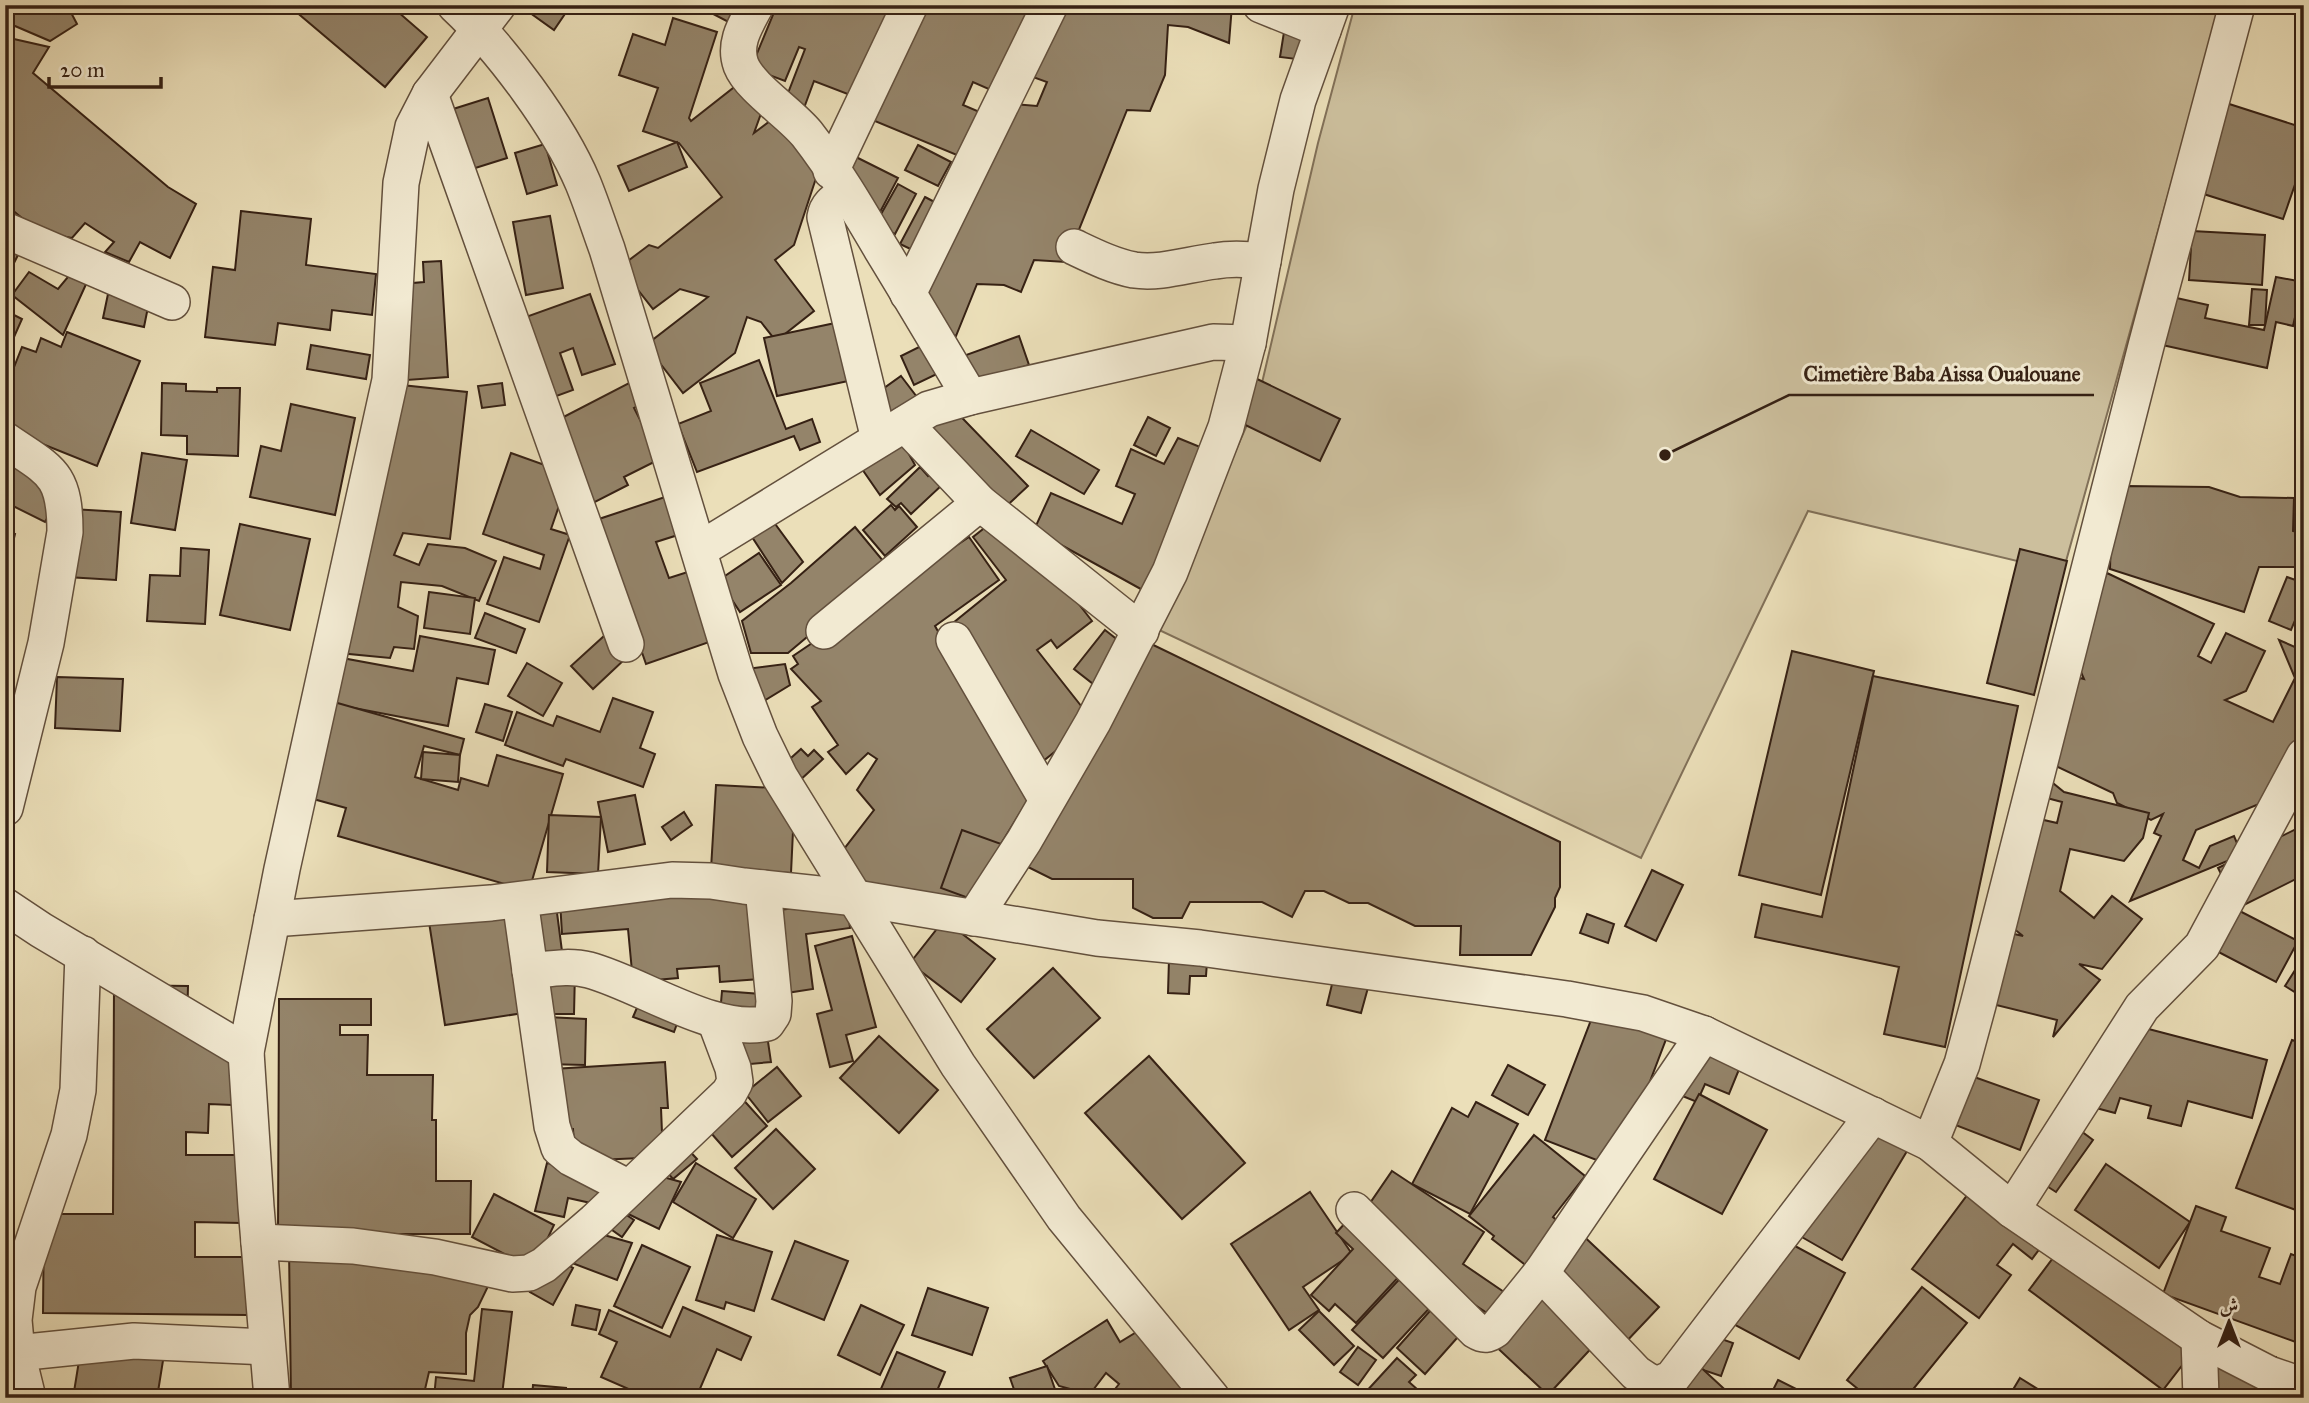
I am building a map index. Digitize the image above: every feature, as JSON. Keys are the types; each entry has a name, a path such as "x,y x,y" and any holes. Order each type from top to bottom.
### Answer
{"street":[{"path":"756,5 741,34 738,53 743,68 757,86 807,134 970,397"},
{"path":"910,5 831,203 826,209 825,218 892,432 1141,631"},
{"path":"908,294 1050,5"},
{"path":"974,918 1093,722 1141,631 1170,572 1226,427 1248,343 1276,189 1298,100 1327,18 1261,5"},
{"path":"1930,1143 1962,1064 1978,1006 2146,346 2237,5"},
{"path":"272,1398 246,1052 272,919 390,380 401,183 413,127 477,13 559,136 582,181 607,249 736,674 760,736 780,777 958,1065 1064,1218 1212,1398"},
{"path":"430,94 626,644"},
{"path":"5,230 172,302"},
{"path":"1074,247 1114,265 1137,270 1171,269 1216,260 1263,261"},
{"path":"699,550 929,409 970,397 1213,341 1248,343"},
{"path":"5,440 49,470 56,478 65,514 65,532 46,643 5,808"},
{"path":"824,631 980,503"},
{"path":"954,639 1047,800"},
{"path":"2012,1210 2142,1007 2202,946 2304,756"},
{"path":"272,919 520,900 672,880 711,881 856,898 1097,938 1200,948 1567,999 1643,1013 1704,1034 1930,1143 2012,1210 2199,1338 2269,1374 2304,1386"},
{"path":"530,971 569,967 588,970 715,1020 738,1026 767,1023 773,1014 774,1000 763,888"},
{"path":"520,900 552,1126 559,1148 571,1158 629,1188"},
{"path":"5,906 246,1052"},
{"path":"28,1398 17,1353 15,1320 18,1287 69,1135 78,1090 83,954"},
{"path":"259,1242 353,1245 435,1257 512,1274 529,1273 544,1265 595,1221 729,1093 735,1082 733,1068 715,1020"},
{"path":"1354,1210 1476,1331 1483,1335 1489,1334 1496,1330 1541,1273 1704,1034"},
{"path":"1541,1273 1636,1373 1649,1382 1660,1384 1672,1378 1873,1115"},
{"path":"2199,1338 2201,1398"},
{"path":"17,1353 134,1341 267,1346"}],"shaded area":[{"path":"1355,5 2221,5 2063,572 1808,511 1641,858 1157,629 1258,400 1318,143"}],"building":[{"path":"9,5 67,5 77,24 50,41 8,23"},
{"path":"288,5 390,5 427,37 385,87"},
{"path":"519,5 571,5 554,30"},
{"path":"696,5 749,5 738,27"},
{"path":"777,5 814,5 827,10 828,5 870,5 891,13 858,98 814,81 804,108 785,101 805,49 799,47 785,81 751,68"},
{"path":"917,5 1038,5 1000,94 973,82 963,105 982,113 964,158 870,119"},
{"path":"1058,5 1232,5 1229,43 1188,27 1168,25 1165,75 1150,111 1127,110 1066,262 1034,260 1021,292 1004,285 977,284 956,336 918,320 1002,103 1037,106 1047,82 1030,76"},
{"path":"673,18 717,32 689,118 691,121 742,81 763,108 754,133 782,112 821,163 794,245 775,260 814,311 776,341 761,322 747,317 735,353 683,393 646,345 708,297 680,289 653,309 620,267 649,245 658,248 722,197 679,143 643,131 658,88 619,75 633,34 665,45"},
{"path":"1284,32 1306,35 1304,60 1280,57"},
{"path":"5,37 49,47 33,73 168,187 196,204 170,258 140,242 129,262 105,252 114,242 85,223 72,238 50,234 28,223 5,204 5,138 13,126 5,121"},
{"path":"488,98 507,158 469,170 450,110"},
{"path":"2223,102 2304,128 2304,178 2298,176 2283,219 2194,191"},
{"path":"677,142 687,167 629,191 618,166"},
{"path":"545,144 557,185 527,194 515,153"},
{"path":"918,145 951,162 938,186 905,170"},
{"path":"848,153 898,178 879,214 836,177"},
{"path":"898,184 916,194 895,234 876,223"},
{"path":"925,197 948,209 923,255 900,244"},
{"path":"241,211 311,219 306,265 376,274 372,315 332,310 330,330 278,323 275,345 205,337 213,267 235,270"},
{"path":"550,216 563,288 526,295 513,222"},
{"path":"2192,231 2265,235 2262,285 2189,280"},
{"path":"5,249 18,255 5,281"},
{"path":"441,261 448,377 407,380 401,284 424,282 423,262"},
{"path":"29,272 58,289 72,272 87,282 63,335 12,295"},
{"path":"2276,277 2303,282 2293,326 2276,322 2267,368 2153,343 2163,295 2208,305 2205,318 2264,330"},
{"path":"2252,289 2267,290 2265,325 2249,325"},
{"path":"108,294 149,302 144,327 103,318"},
{"path":"590,294 615,364 582,375 573,348 560,353 573,390 551,398 523,318"},
{"path":"8,312 22,319 6,355 5,317"},
{"path":"840,322 853,380 777,396 764,338"},
{"path":"67,332 140,361 97,466 5,429 5,390 22,347 36,352 41,338 61,347"},
{"path":"1019,336 1029,365 976,384 966,355"},
{"path":"927,343 941,372 914,385 901,356"},
{"path":"311,345 370,355 366,379 307,369"},
{"path":"759,360 786,429 812,419 820,442 800,450 794,436 697,472 678,424 711,411 700,383"},
{"path":"901,376 920,401 892,422 873,396"},
{"path":"1255,378 1340,419 1320,461 1235,420"},
{"path":"631,382 642,404 634,408 660,459 624,477 628,485 591,504 550,424"},
{"path":"162,383 186,384 186,391 217,392 217,388 240,388 238,456 187,454 187,436 161,435"},
{"path":"502,383 505,405 482,408 478,386"},
{"path":"392,384 467,392 450,539 403,533 394,555 419,565 428,544 465,548 496,561 479,601 442,586 401,582 398,607 418,616 414,649 394,647 390,658 339,653"},
{"path":"940,395 1028,486 1000,512 913,421"},
{"path":"291,404 355,418 335,515 250,497 261,446 281,451"},
{"path":"1148,417 1170,428 1156,456 1134,445"},
{"path":"1031,430 1099,470 1084,494 1016,456"},
{"path":"5,436 63,489 45,522 5,502"},
{"path":"899,436 915,465 880,495 853,456"},
{"path":"1178,438 1210,451 1148,593 1034,530 1051,493 1122,524 1135,494 1116,486 1131,449 1164,464"},
{"path":"142,453 187,460 175,530 131,523"},
{"path":"511,453 570,474 551,529 570,535 539,622 487,604 504,557 540,569 544,555 483,534"},
{"path":"920,467 928,476 931,473 942,485 911,514 901,503 896,507 887,499"},
{"path":"2125,486 2209,487 2240,497 2294,498 2293,531 2304,534 2304,553 2299,567 2259,567 2244,612 2110,569 2111,532"},
{"path":"668,496 681,534 656,542 669,578 694,570 718,639 646,664 596,520"},
{"path":"891,505 895,510 899,506 917,527 885,556 863,530"},
{"path":"72,509 121,512 116,580 67,577"},
{"path":"739,517 770,517 803,562 782,583"},
{"path":"992,522 1067,589 1092,621 1057,648 1051,640 1037,650 1093,721 1042,762 953,623 1006,580 973,537"},
{"path":"240,524 310,539 290,630 220,615"},
{"path":"855,527 889,568 788,653 751,653 742,621 791,583"},
{"path":"5,531 15,534 5,576"},
{"path":"969,537 999,580 935,626 1031,795 966,901 856,886 841,853 874,810 857,790 877,759 868,753 846,774 828,752 838,745 812,707 821,701 791,669 798,664 793,656"},
{"path":"181,548 209,550 205,624 147,621 150,575 180,576"},
{"path":"2020,549 2067,561 2034,695 1987,683"},
{"path":"759,553 781,585 740,612 719,580"},
{"path":"2107,573 2214,624 2198,656 2211,663 2226,633 2265,651 2246,691 2225,700 2273,722 2295,678 2279,640 2304,651 2304,739 2276,797 2196,830 2183,860 2199,868 2210,846 2234,836 2242,855 2130,901 2161,836 2154,833 2163,814 2151,820 2117,803 2113,793 2041,759 2080,678 2084,679 2071,649"},
{"path":"2287,577 2304,583 2304,599 2291,630 2269,621"},
{"path":"429,592 475,598 470,634 424,628"},
{"path":"485,613 525,629 516,653 475,638"},
{"path":"2304,619 2304,641 2299,640"},
{"path":"1105,630 1128,648 1097,687 1074,669"},
{"path":"420,636 495,650 488,684 457,678 448,726 333,704 342,658 413,671"},
{"path":"604,636 625,659 593,689 571,666"},
{"path":"1143,640 1560,842 1560,887 1555,898 1555,907 1531,955 1460,955 1461,926 1415,926 1368,903 1349,903 1324,891 1305,891 1292,917 1262,902 1190,902 1182,918 1153,918 1133,908 1133,879 1052,879 1024,865"},
{"path":"1792,651 1874,671 1821,895 1739,875"},
{"path":"5,656 8,656 11,766 5,766"},
{"path":"527,663 562,683 543,716 508,696"},
{"path":"785,664 790,685 754,707 746,669"},
{"path":"1873,676 2018,706 1945,1047 1884,1034 1899,967 1755,937 1762,904 1822,917"},
{"path":"57,677 123,679 120,731 55,728"},
{"path":"613,698 653,712 640,748 655,754 643,787 566,759 563,766 505,745 517,712 553,726 557,716 600,732"},
{"path":"334,702 464,739 460,755 424,746 415,777 458,790 461,778 488,786 497,755 563,774 529,891 338,836 346,808 306,797"},
{"path":"485,704 512,712 503,741 476,732"},
{"path":"801,749 808,756 814,750 823,759 798,782 782,766"},
{"path":"423,752 460,755 458,782 421,779"},
{"path":"2048,779 2064,792 2149,813 2143,838 2124,861 2070,849 2060,891 2094,918 2112,896 2142,919 2102,969 2079,964 2100,980 2053,1037 2057,1020 1984,1002 2001,931 2023,936 2004,921 2035,818 2057,823 2062,802 2043,797"},
{"path":"716,785 795,789 791,873 711,869"},
{"path":"2304,790 2304,816 2293,795"},
{"path":"635,795 645,844 608,852 598,802"},
{"path":"684,812 692,825 671,840 662,827"},
{"path":"549,815 601,817 598,874 547,872"},
{"path":"2304,825 2304,875 2238,908 2218,868"},
{"path":"962,830 1004,845 982,903 941,888"},
{"path":"1652,870 1683,885 1656,941 1625,926"},
{"path":"753,887 760,979 720,982 719,966 677,969 678,978 633,982 628,929 562,934 560,901"},
{"path":"847,902 850,928 806,934 813,989 780,994 770,911"},
{"path":"556,905 563,959 533,963 525,909"},
{"path":"2228,905 2298,941 2276,982 2207,946"},
{"path":"513,909 530,1012 445,1025 429,922"},
{"path":"1587,914 1614,924 1608,943 1580,933"},
{"path":"944,920 995,959 961,1002 910,963"},
{"path":"852,936 876,1027 846,1035 853,1061 830,1067 817,1014 832,1010 815,946"},
{"path":"2304,956 2304,998 2285,986"},
{"path":"1169,959 1207,962 1206,976 1190,976 1189,994 1168,993"},
{"path":"1053,968 1100,1018 1034,1078 987,1029"},
{"path":"539,971 575,971 574,1014 539,1014"},
{"path":"1334,976 1369,984 1361,1013 1327,1005"},
{"path":"114,985 188,986 187,1025 232,1025 232,1105 209,1104 208,1133 186,1132 186,1155 241,1155 241,1223 195,1222 195,1257 247,1257 247,1315 43,1313 44,1214 113,1214"},
{"path":"722,991 761,994 758,1017 720,1014"},
{"path":"642,996 682,1010 674,1032 633,1017"},
{"path":"279,999 371,999 371,1025 340,1025 340,1035 368,1035 367,1075 433,1075 432,1120 436,1120 436,1181 471,1181 470,1234 278,1234"},
{"path":"1596,1007 1668,1034 1617,1168 1545,1140"},
{"path":"547,1017 586,1019 585,1065 545,1064"},
{"path":"2118,1021 2267,1060 2252,1118 2188,1101 2181,1126 2148,1118 2151,1106 2120,1098 2115,1113 2096,1108"},
{"path":"766,1028 771,1062 739,1065 735,1032"},
{"path":"879,1036 938,1090 899,1133 840,1078"},
{"path":"2292,1040 2304,1044 2304,1213 2236,1188"},
{"path":"1695,1047 1740,1067 1729,1094 1705,1084 1697,1102 1675,1093"},
{"path":"1149,1056 1245,1163 1182,1219 1085,1113"},
{"path":"665,1062 668,1108 661,1108 663,1157 575,1161 573,1129 556,1130 553,1069"},
{"path":"1508,1065 1545,1085 1528,1115 1492,1095"},
{"path":"777,1067 801,1096 768,1122 745,1093"},
{"path":"1963,1073 2039,1100 2020,1150 1945,1121"},
{"path":"1699,1094 1767,1130 1722,1214 1654,1179"},
{"path":"739,1095 767,1126 732,1157 704,1125"},
{"path":"1476,1102 1518,1124 1470,1214 1412,1184 1452,1108 1468,1117"},
{"path":"1869,1121 1910,1146 1842,1260 1800,1236"},
{"path":"2077,1128 2093,1140 2056,1192 2039,1181"},
{"path":"776,1129 815,1169 773,1209 735,1168"},
{"path":"1534,1135 1585,1176 1553,1217 1567,1229 1533,1271 1492,1239 1494,1236 1469,1216"},
{"path":"682,1143 697,1159 673,1179 659,1163"},
{"path":"547,1163 615,1178 609,1207 568,1198 564,1217 535,1211"},
{"path":"696,1163 756,1199 733,1238 673,1202"},
{"path":"2106,1164 2190,1222 2159,1268 2075,1210"},
{"path":"1392,1171 1484,1232 1463,1264 1504,1292 1490,1315 1355,1225"},
{"path":"649,1173 681,1182 659,1229 622,1211"},
{"path":"1974,1186 2047,1239 2032,1259 2013,1244 1997,1265 2011,1275 1979,1318 1912,1269"},
{"path":"1310,1192 1352,1254 1303,1287 1319,1310 1289,1330 1231,1244"},
{"path":"494,1194 554,1225 533,1269 472,1237"},
{"path":"2196,1206 2226,1217 2221,1231 2270,1248 2259,1277 2280,1284 2291,1254 2304,1259 2304,1345 2163,1294"},
{"path":"616,1208 634,1220 622,1237 605,1225"},
{"path":"1348,1220 1404,1271 1356,1323 1335,1304 1329,1311 1311,1295 1353,1249 1336,1233"},
{"path":"1576,1229 1659,1307 1623,1345 1540,1267"},
{"path":"590,1231 632,1243 617,1280 572,1263"},
{"path":"717,1235 772,1252 754,1311 726,1302 724,1309 696,1300"},
{"path":"1782,1239 1845,1273 1799,1359 1722,1318"},
{"path":"795,1241 848,1261 824,1320 772,1299"},
{"path":"642,1245 690,1267 662,1328 614,1306"},
{"path":"2062,1246 2197,1346 2163,1390 2029,1290"},
{"path":"289,1249 491,1280 478,1307 470,1315 466,1333 466,1374 429,1372 423,1398 291,1398"},
{"path":"550,1255 573,1268 553,1305 530,1292"},
{"path":"1407,1271 1438,1299 1383,1358 1352,1330"},
{"path":"1540,1287 1598,1341 1548,1395 1490,1341"},
{"path":"1922,1287 1967,1323 1906,1398 1869,1398 1847,1380"},
{"path":"928,1288 988,1308 972,1355 912,1335"},
{"path":"1437,1303 1465,1329 1425,1374 1397,1348"},
{"path":"576,1305 600,1310 596,1330 572,1325"},
{"path":"861,1305 904,1325 880,1375 838,1355"},
{"path":"683,1307 751,1337 741,1360 717,1349 696,1398 649,1398 601,1377 617,1342 599,1334 609,1310 670,1337"},
{"path":"482,1309 512,1312 502,1395 476,1391 476,1398 434,1398 436,1377 474,1381"},
{"path":"1319,1311 1354,1346 1334,1365 1299,1330"},
{"path":"1107,1320 1120,1342 1143,1328 1182,1390 1176,1398 1108,1398 1119,1384 1106,1373 1087,1398 1084,1398 1085,1393 1059,1386 1043,1361"},
{"path":"1710,1335 1733,1343 1721,1376 1697,1368"},
{"path":"83,1336 165,1348 157,1398 73,1398"},
{"path":"1358,1347 1376,1360 1358,1385 1340,1372"},
{"path":"897,1352 945,1372 934,1398 877,1398"},
{"path":"2276,1357 2281,1398 2208,1398 2205,1365"},
{"path":"1397,1358 1416,1375 1409,1382 1427,1398 1369,1398 1364,1394"},
{"path":"1695,1362 1734,1398 1662,1398"},
{"path":"1047,1366 1058,1398 1017,1398 1010,1378"},
{"path":"2020,1378 2052,1398 2008,1398"},
{"path":"1778,1380 1814,1398 1769,1398"},
{"path":"533,1385 566,1388 565,1398 532,1398"},
{"path":"1466,1393 1514,1398 1466,1398"}],"place":[{"name":"Cimetière Baba Aissa Oualouane","path":"1665,455"}]}
